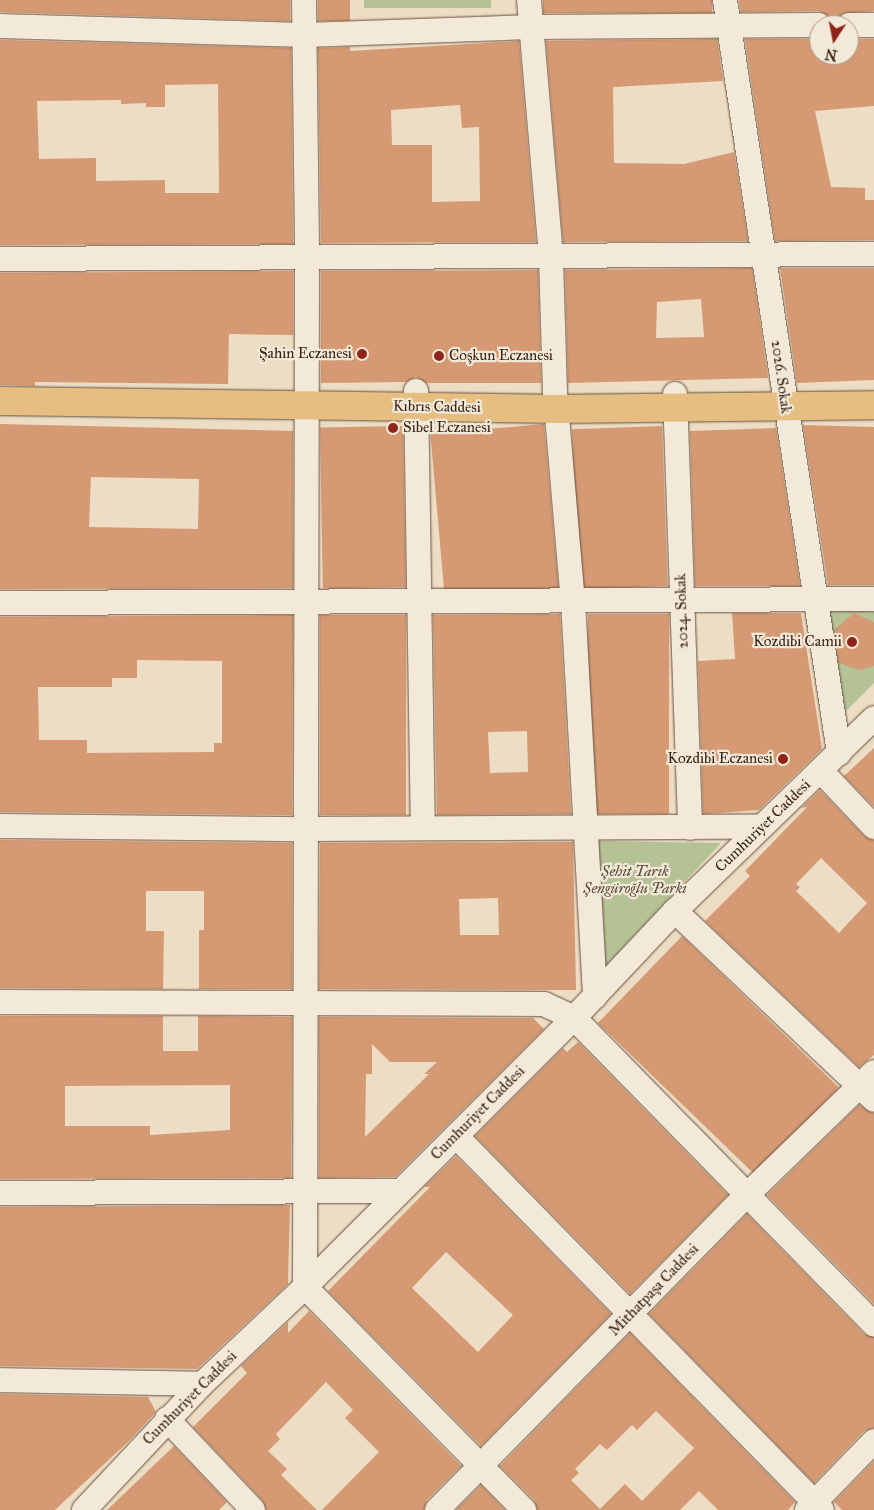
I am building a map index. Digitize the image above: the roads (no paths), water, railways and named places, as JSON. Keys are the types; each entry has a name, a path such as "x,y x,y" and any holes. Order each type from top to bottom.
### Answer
{"main road":[{"name":"Kıbrıs Caddesi","path":"0,386 306,398"},
{"name":"Kıbrıs Caddesi","path":"784,401 874,394"},
{"name":"Kıbrıs Caddesi","path":"0,402 306,398 675,402 784,401 874,405"}],"street":[{"path":"304,0 307,259 304,1287 524,1510"},
{"path":"529,0 552,258 556,401 573,601 595,996"},
{"name":"2026. Sokak","path":"725,0 784,401 839,753"},
{"path":"0,26 304,35 531,26 809,25"},
{"path":"859,25 874,25"},
{"path":"0,259 552,258 874,254"},
{"path":"417,399 423,828"},
{"name":"2024. Sokak","path":"675,402 690,828"},
{"path":"0,602 874,599"},
{"name":"Cumhuriyet Caddesi","path":"84,1510 167,1419 304,1287 574,1018 675,911 874,718"},
{"path":"821,771 874,827"},
{"path":"0,826 305,829 762,827"},
{"path":"675,911 869,1086"},
{"path":"0,1002 544,1004 574,1018 874,1324"},
{"name":"Mithatpaşa Caddesi","path":"437,1510 748,1194 869,1086"},
{"path":"456,1136 814,1507 874,1441"},
{"path":"0,1193 400,1192"},
{"path":"0,1380 202,1384"},
{"path":"167,1419 253,1510"}],"place":[{"name":"Şahin Eczanesi","path":"362,354"},
{"name":"Coşkun Eczanesi","path":"439,356"},
{"name":"Sibel Eczanesi","path":"393,428"},
{"name":"Kozdibi Camii","path":"852,642"},
{"name":"Kozdibi Eczanesi","path":"783,759"}],"park label":[{"name":"Şehit Tarık Şengüroğlu Parkı","path":"635,880"}]}
